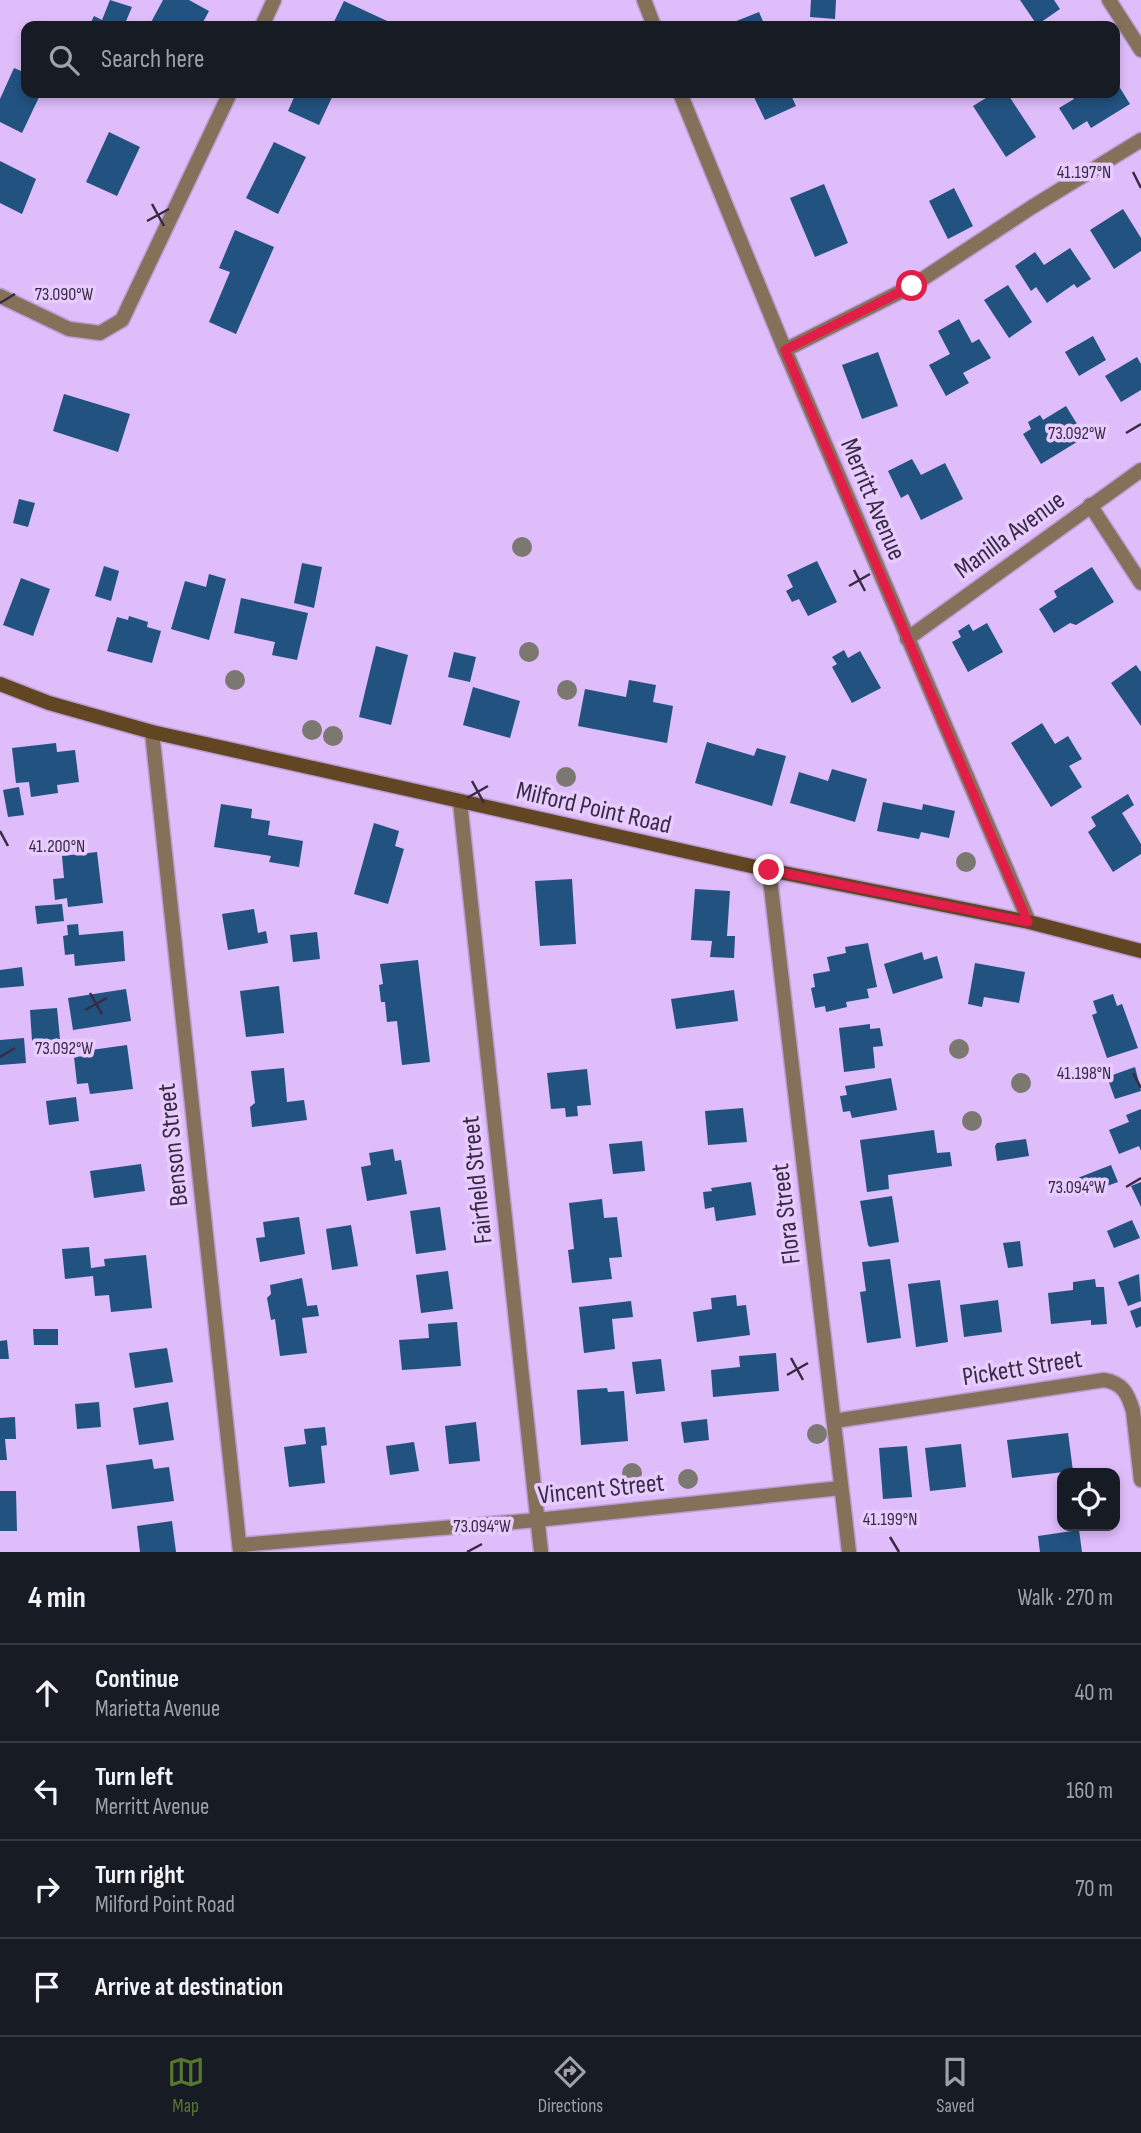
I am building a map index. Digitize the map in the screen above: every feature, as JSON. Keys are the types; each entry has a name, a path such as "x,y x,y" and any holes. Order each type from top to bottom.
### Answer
{"main road":[{"name":"Milford Point Road","path":"0,684 49,703 152,732 769,870 1028,922 1141,950"}],"street":[{"path":"264,21 274,0"},
{"path":"644,0 652,21"},
{"path":"1109,0 1141,50"},
{"path":"0,296 69,329 100,333 122,320 228,98"},
{"name":"Merritt Avenue","path":"682,98 785,350 1028,922"},
{"path":"785,350 912,286 1031,207 1141,140"},
{"name":"Manilla Avenue","path":"907,639 1141,470"},
{"path":"1090,505 1141,583"},
{"name":"Benson Street","path":"152,732 240,1549"},
{"name":"Fairfield Street","path":"460,802 541,1552"},
{"name":"Flora Street","path":"769,870 849,1552"},
{"name":"Pickett Street","path":"834,1421 1104,1380 1121,1385 1130,1400 1141,1480"},
{"name":"Vincent Street","path":"240,1549 841,1488"}],"building":[{"path":"110,0 132,7 126,21 92,21 94,16 102,20"},
{"path":"163,0 189,0 209,11 204,21 152,21"},
{"path":"811,0 836,0 835,19 810,17"},
{"path":"1020,0 1054,0 1060,9 1043,21 1034,21"},
{"path":"344,1 387,21 334,21"},
{"path":"759,12 763,21 736,21"},
{"path":"14,68 21,71 21,98 39,98 22,133 0,122 0,99"},
{"path":"1120,88 1130,104 1091,128 1087,121 1073,130 1059,108 1074,99 1120,98"},
{"path":"294,98 332,98 319,125 288,111"},
{"path":"754,98 792,98 796,106 765,120"},
{"path":"986,98 1010,98 1036,137 1006,157 973,106"},
{"path":"109,132 140,147 117,196 86,182"},
{"path":"274,142 306,157 278,214 246,198"},
{"path":"0,161 36,179 22,214 0,203"},
{"path":"824,184 848,243 815,257 790,198"},
{"path":"954,188 973,226 948,239 929,201"},
{"path":"1123,209 1141,238 1141,251 1114,269 1090,230"},
{"path":"235,230 274,247 236,334 209,322 230,272 219,268"},
{"path":"1070,248 1091,279 1077,288 1074,284 1047,303 1036,287 1031,291 1015,266 1035,252 1044,265"},
{"path":"1008,285 1032,322 1009,338 984,300"},
{"path":"959,319 972,343 979,339 991,358 963,373 969,383 946,396 929,365 950,354 938,331"},
{"path":"1093,336 1106,360 1079,376 1065,352"},
{"path":"878,352 898,406 862,419 842,365"},
{"path":"1137,357 1141,364 1141,390 1121,402 1105,376"},
{"path":"64,394 130,414 118,452 53,431"},
{"path":"1066,406 1085,437 1041,464 1023,434 1031,429 1028,422 1040,415 1043,420"},
{"path":"912,459 921,475 945,463 963,499 921,520 908,494 901,498 888,471"},
{"path":"19,499 35,503 28,527 13,523"},
{"path":"817,561 837,602 808,616 799,599 792,602 786,591 793,587 787,575"},
{"path":"302,563 322,567 314,608 294,603"},
{"path":"104,566 119,571 111,601 95,596"},
{"path":"1092,567 1114,602 1076,625 1070,623 1054,633 1039,609 1057,597 1054,591"},
{"path":"209,574 226,579 209,640 171,629 185,581 206,587"},
{"path":"21,578 50,589 33,636 3,625"},
{"path":"241,598 308,613 297,660 272,655 275,642 234,633"},
{"path":"129,616 148,622 147,627 161,631 152,663 107,651 117,617 128,620"},
{"path":"987,623 1003,652 968,672 952,642 961,637 958,631 969,624 973,631"},
{"path":"376,646 408,655 391,725 359,717"},
{"path":"844,650 848,658 860,651 881,688 852,703 832,667 837,664 832,657"},
{"path":"454,652 476,657 470,682 448,677"},
{"path":"1136,665 1141,672 1141,726 1111,683"},
{"path":"629,680 656,685 653,702 673,706 667,743 578,726 585,689 626,697"},
{"path":"473,687 520,701 510,738 463,725"},
{"path":"1042,723 1055,744 1068,736 1082,759 1069,766 1082,787 1051,807 1011,743"},
{"path":"707,742 754,756 757,748 786,756 772,806 695,783"},
{"path":"56,743 57,752 75,750 79,782 57,785 58,793 31,797 29,782 16,783 12,748"},
{"path":"832,769 867,779 855,822 790,803 799,772 828,781"},
{"path":"19,787 24,815 8,817 3,790"},
{"path":"1128,794 1134,805 1122,813 1141,844 1141,854 1113,872 1088,832 1096,826 1091,817"},
{"path":"883,802 922,810 923,804 955,811 949,838 921,832 919,839 877,831"},
{"path":"221,804 252,809 251,818 270,821 268,835 303,841 299,867 269,862 271,856 214,847"},
{"path":"374,823 399,831 395,846 404,849 388,904 354,894"},
{"path":"97,852 103,903 68,907 67,898 55,900 53,879 64,878 62,856"},
{"path":"572,879 576,944 540,946 535,881"},
{"path":"695,889 730,891 727,936 735,936 734,958 710,957 712,941 691,940"},
{"path":"62,904 64,921 37,924 35,906"},
{"path":"254,909 258,933 266,931 268,943 228,950 222,914"},
{"path":"78,924 79,935 123,931 125,961 75,966 74,954 65,955 63,936 68,935 67,925"},
{"path":"317,932 320,959 293,962 290,935"},
{"path":"868,943 877,987 867,989 869,998 846,1002 847,1007 826,1012 825,1006 815,1008 811,988 815,987 813,974 830,971 827,957 846,953 845,947"},
{"path":"922,952 924,960 937,956 943,978 893,994 884,964"},
{"path":"418,960 430,1062 402,1065 397,1021 387,1022 385,1002 381,1002 379,985 383,984 380,964"},
{"path":"975,963 1025,972 1019,1003 984,997 982,1007 968,1004"},
{"path":"22,967 24,986 0,988 0,970"},
{"path":"279,986 284,1033 246,1037 240,991"},
{"path":"126,989 131,1021 73,1030 68,998"},
{"path":"734,990 738,1021 676,1029 671,999"},
{"path":"1113,994 1117,1006 1122,1004 1138,1048 1107,1058 1092,1015 1097,1013 1093,1001"},
{"path":"57,1008 60,1039 32,1041 30,1010"},
{"path":"870,1024 870,1029 880,1028 883,1046 873,1047 875,1068 844,1072 839,1028"},
{"path":"24,1038 26,1063 0,1065 0,1040"},
{"path":"127,1045 133,1089 90,1094 88,1083 77,1084 74,1057 85,1056 84,1051"},
{"path":"1135,1067 1141,1091 1115,1099 1107,1077"},
{"path":"284,1068 287,1102 304,1100 307,1120 252,1127 250,1107 255,1103 251,1071"},
{"path":"587,1069 591,1105 577,1106 578,1116 566,1117 565,1108 551,1109 547,1073"},
{"path":"891,1078 897,1110 852,1118 850,1111 843,1112 840,1096 847,1095 845,1086"},
{"path":"76,1097 79,1121 49,1125 46,1101"},
{"path":"743,1108 747,1142 708,1145 705,1111"},
{"path":"1141,1109 1141,1151 1139,1146 1119,1154 1109,1130 1129,1122 1126,1115"},
{"path":"934,1130 937,1153 950,1152 952,1166 888,1175 889,1189 867,1192 860,1140"},
{"path":"1026,1139 1029,1156 997,1161 997,1143"},
{"path":"642,1141 645,1171 613,1174 609,1144"},
{"path":"393,1149 395,1161 401,1160 407,1194 367,1201 361,1167 371,1165 369,1153"},
{"path":"141,1164 145,1191 94,1198 90,1171"},
{"path":"1111,1165 1118,1182 1082,1195 1075,1179"},
{"path":"751,1182 756,1215 716,1221 714,1207 705,1209 703,1192 712,1191 711,1188"},
{"path":"1141,1182 1141,1207 1131,1186"},
{"path":"892,1196 899,1242 870,1247 860,1201"},
{"path":"602,1199 604,1218 617,1217 622,1257 609,1258 612,1279 572,1283 568,1250 574,1249 569,1203"},
{"path":"440,1207 446,1250 416,1254 410,1211"},
{"path":"299,1217 305,1254 260,1262 256,1238 265,1237 263,1222"},
{"path":"1132,1220 1140,1238 1114,1248 1107,1231"},
{"path":"351,1225 358,1266 332,1270 326,1229"},
{"path":"1020,1241 1023,1266 1008,1268 1003,1243"},
{"path":"89,1247 91,1268 105,1266 104,1259 146,1255 152,1308 111,1312 109,1295 95,1296 93,1276 65,1279 62,1249"},
{"path":"890,1259 901,1338 867,1343 860,1292 866,1291 862,1262"},
{"path":"448,1271 453,1309 421,1313 416,1275"},
{"path":"1139,1274 1141,1301 1128,1306 1118,1282"},
{"path":"302,1278 307,1306 317,1305 319,1316 302,1318 307,1353 280,1356 275,1319 271,1320 267,1298 271,1294 270,1285"},
{"path":"1095,1279 1096,1287 1104,1287 1107,1324 1091,1325 1091,1320 1051,1324 1048,1293 1073,1290 1073,1282"},
{"path":"940,1280 948,1342 916,1347 908,1284"},
{"path":"736,1295 737,1306 746,1305 750,1335 697,1342 693,1312 712,1309 711,1298"},
{"path":"998,1300 1002,1332 964,1337 960,1305"},
{"path":"631,1301 633,1317 612,1319 615,1349 584,1353 579,1307"},
{"path":"1141,1307 1141,1326 1136,1328 1130,1311"},
{"path":"457,1322 461,1366 402,1370 399,1340 429,1338 428,1324"},
{"path":"33,1329 58,1329 58,1345 34,1345"},
{"path":"7,1340 9,1359 0,1359 0,1341"},
{"path":"167,1348 173,1382 135,1388 129,1353"},
{"path":"776,1353 779,1391 713,1397 711,1370 740,1367 739,1356"},
{"path":"661,1359 665,1391 636,1394 632,1362"},
{"path":"607,1388 608,1392 624,1391 628,1441 581,1445 577,1390"},
{"path":"99,1402 101,1427 77,1429 75,1404"},
{"path":"168,1402 174,1440 139,1445 133,1408"},
{"path":"15,1417 16,1439 5,1439 7,1460 0,1460 0,1418"},
{"path":"707,1419 709,1440 684,1443 681,1422"},
{"path":"476,1422 480,1461 449,1464 445,1426"},
{"path":"325,1427 327,1445 321,1446 325,1483 289,1487 284,1447 306,1444 304,1429"},
{"path":"1068,1433 1073,1468 1057,1468 1057,1473 1012,1478 1007,1440"},
{"path":"414,1442 419,1471 390,1475 386,1446"},
{"path":"961,1444 966,1487 930,1491 925,1448"},
{"path":"907,1446 912,1497 883,1499 879,1448"},
{"path":"152,1459 154,1469 169,1467 174,1501 112,1509 106,1465"},
{"path":"0,1491 16,1491 17,1531 0,1531"},
{"path":"172,1521 176,1552 140,1552 137,1526"},
{"path":"1079,1531 1082,1552 1040,1552 1038,1536"}],"route":[{"path":"769,870 1028,922 785,350 912,286"}]}
